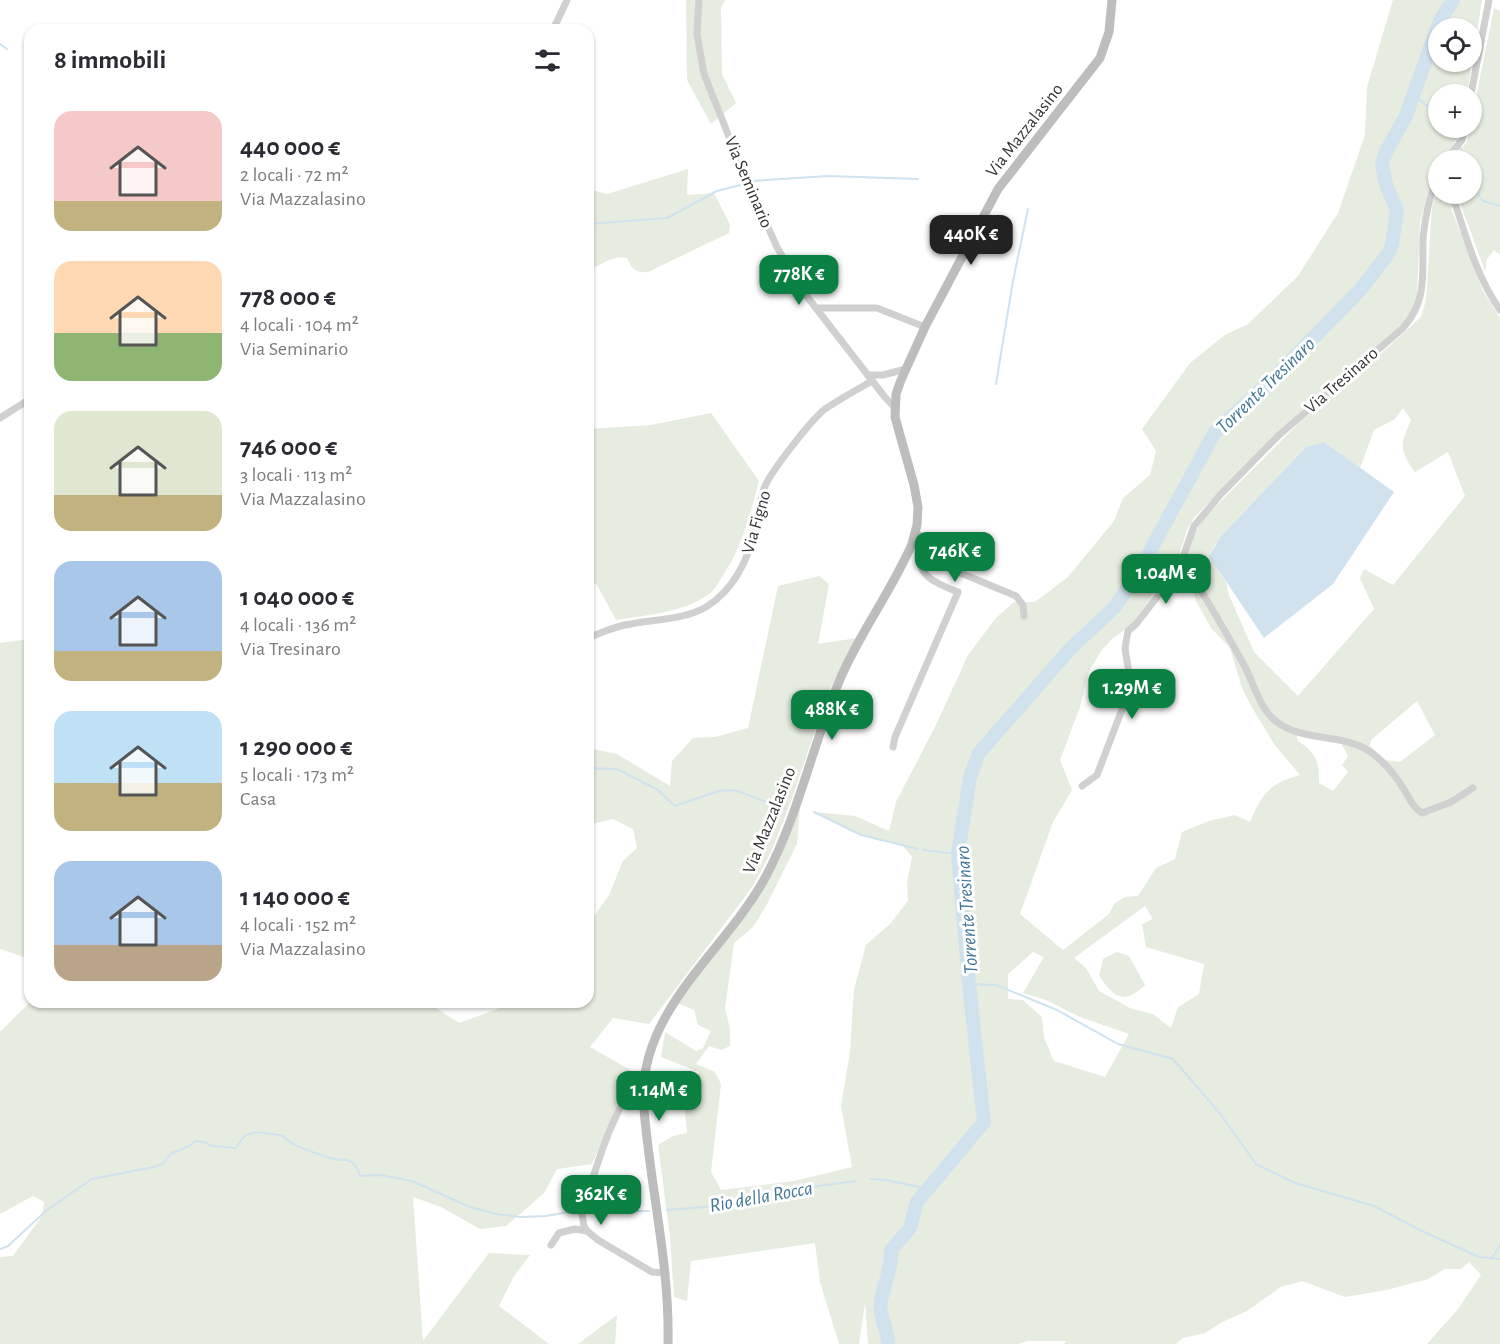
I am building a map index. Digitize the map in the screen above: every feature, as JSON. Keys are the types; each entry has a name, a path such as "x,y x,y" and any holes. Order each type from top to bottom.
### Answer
{"main road":[{"name":"Via Mazzalasino","path":"668,1344 666,1273 644,1110 644,1072 657,1032 674,1003 752,900 772,865 788,827 842,675 908,554 918,516 917,497 894,406 906,369 925,327 998,189 1100,58 1109,32 1112,0"}],"street":[{"path":"556,24 567,0"},
{"name":"Via Seminario","path":"699,0 697,34 704,74 745,177 777,247 792,275 816,308 894,406"},
{"path":"1473,84 1489,0"},
{"name":"Via Tresinaro","path":"1082,786 1097,775 1131,686 1125,648 1128,631 1167,584 1182,560 1194,526 1221,494 1279,435 1403,328 1415,313 1422,296 1424,238 1429,204"},
{"path":"1456,204 1480,274 1500,309"},
{"path":"816,308 877,308 925,327"},
{"path":"870,378 906,369"},
{"name":"Via Figno","path":"594,636 617,626 670,619 692,613 719,597 740,571 747,557 754,537 763,491 774,471 824,410 870,378"},
{"path":"0,418 24,403"},
{"path":"893,747 895,737 958,592 933,580 923,571 919,564 919,549 924,537 915,532"},
{"path":"920,556 1016,596 1023,605 1024,616"},
{"path":"1182,560 1240,658 1262,704 1276,722 1296,732 1340,741 1367,750 1393,773 1412,806 1422,813 1451,802 1473,788"},
{"path":"585,1203 599,1160 620,1110 632,1087 644,1072"},
{"path":"582,1214 587,1231"},
{"path":"551,1245 559,1233 575,1229 587,1231 652,1272 666,1273"}],"shaded area":[{"path":"686,0 725,0 721,8 722,74 736,103 711,124 687,80"},
{"path":"1393,0 1482,0 1479,18 1428,18 1428,72 1471,72 1469,84 1428,84 1428,138 1456,138 1449,150 1428,150 1428,192 1420,223 1417,298 1409,318 1278,431 1194,518 1187,530 1177,562 1130,626 1113,638 1101,651 1088,673 1080,707 1060,760 1072,790 1053,822 1020,914 1063,950 1109,914 1115,903 1125,897 1138,896 1156,868 1175,859 1182,832 1209,821 1235,815 1250,822 1268,791 1281,782 1300,775 1274,744 1254,711 1242,688 1230,648 1211,628 1196,601 1186,560 1194,534 1204,518 1301,421 1421,317 1426,300 1433,204 1458,204 1451,208 1483,291 1500,318 1500,1344 1427,1344 1458,1309 1481,1275 1469,1262 1461,1269 1445,1269 1428,1279 1387,1290 1345,1297 1302,1281 1281,1287 1247,1311 1222,1322 1205,1333 1183,1338 1176,1344 1064,1344 1066,1341 1027,1341 1018,1344 868,1344 865,1303 859,1344 839,1344 820,1282 815,1243 691,1261 687,1301 674,1297 670,1237 658,1145 673,1136 687,1133 685,1110 699,1072 661,1057 665,1032 696,1051 703,1048 711,1031 698,1025 694,1010 677,1003 742,920 800,806 797,844 753,927 734,943 725,1008 730,1029 730,1046 721,1050 709,1046 696,1064 715,1072 721,1084 711,1172 721,1190 794,1181 852,1167 841,1106 850,1052 854,989 866,945 890,924 908,901 907,883 912,857 902,845 861,835 814,812 855,816 889,831 896,802 936,725 968,655 996,618 1014,602 1035,602 1068,577 1114,521 1123,498 1150,475 1156,451 1142,429 1190,363 1225,335 1248,324 1298,276 1338,213 1365,135 1367,87","holes":["1403,408 1411,420 1403,447 1406,458 1415,472 1448,452 1465,496 1393,585 1364,569 1360,578 1374,609 1298,696 1254,652 1229,595 1226,582 1209,555 1221,536 1306,447 1324,442 1360,468 1374,430 1395,419","1417,701 1435,735 1400,762 1385,760 1370,746 1371,740","1296,733 1340,741 1348,756 1342,765 1348,772 1333,791 1319,783 1316,758 1298,741","1145,906 1153,919 1142,924 1146,947 1204,964 1199,994 1178,1007 1171,1028 1153,1014 1130,1008 1099,991 1086,968 1074,958","1033,952 1044,957 1023,993 1046,1000 1080,1017 1129,1034 1105,1077 1054,1061 1044,1038 1042,1017 1023,1000 1008,999 1008,974"]},
{"path":"1494,8 1500,11 1500,255 1494,250 1487,259 1485,271 1460,204 1482,204 1482,150 1460,150 1468,138 1482,138 1482,84 1479,84"},
{"path":"688,169 687,195 714,193 730,225 729,233 648,272 637,271 632,268 627,258 622,257 594,268 594,191 607,194"},
{"path":"711,413 759,481 734,557 711,593 676,609 616,620 596,583 594,584 594,429 651,425"},
{"path":"819,576 829,584 818,644 857,638 828,693 772,850 753,886 649,1024 613,1018 590,1047 634,1072 592,1164 557,1169 544,1193 506,1226 480,1229 441,1207 413,1197 423,1341 489,1253 530,1255 514,1276 499,1306 549,1344 0,1344 0,1257 13,1256 42,1216 44,1202 33,1196 0,1214 0,1032 24,1008 436,1008 459,1023 500,1008 594,1008 594,916 609,895 623,861 637,848 633,829 613,819 594,824 594,749 617,754 670,786 672,761 693,738 715,737 748,728 778,586"},
{"path":"24,640 24,957 0,949 0,643"},
{"path":"1117,952 1129,956 1145,985 1137,992 1125,997 1114,994 1099,976 1103,959"},
{"path":"617,1315 615,1344 578,1344"}],"water":[{"path":"1324,442 1394,492 1333,584 1264,638 1209,556 1221,536 1306,447"}],"waterway":[{"name":"Torrente Tresinaro","path":"888,1344 880,1306 891,1250 910,1228 917,1202 984,1122 958,854 970,777 979,753 1071,648 1115,607 1139,571 1215,432 1275,377 1361,289 1388,254 1392,245 1397,210 1386,185 1382,164 1406,116 1441,19 1453,0"},
{"path":"0,44 7,49"},
{"path":"1414,95 1428,107"},
{"path":"1460,146 1461,150"},
{"path":"752,181 828,176 918,179"},
{"path":"594,224 667,218 717,191 744,184"},
{"path":"1482,200 1500,206"},
{"path":"996,384 1013,281 1028,209"},
{"path":"594,768 617,769 658,790 675,806 719,791 735,790 785,809"},
{"path":"814,812 861,835 918,849"},
{"path":"923,850 958,854"},
{"path":"969,984 996,985 1057,1010 1118,1044 1173,1059 1221,1115 1256,1164 1295,1183 1374,1206 1479,1257 1500,1259"},
{"name":"Rio della Rocca","path":"0,1249 8,1246 47,1210 92,1179 154,1167 162,1164 172,1153 196,1141 212,1146 235,1148 245,1136 258,1133 282,1135 304,1149 330,1158 348,1160 354,1164 360,1176 380,1175 412,1181 470,1207 496,1214 521,1217 546,1216 574,1211 649,1211"},
{"name":"Rio della Rocca","path":"871,1179 928,1189"},
{"name":"Rio della Rocca","path":"667,1210 741,1204 767,1193 855,1181"},
{"path":"1492,1258 1500,1245"}]}
